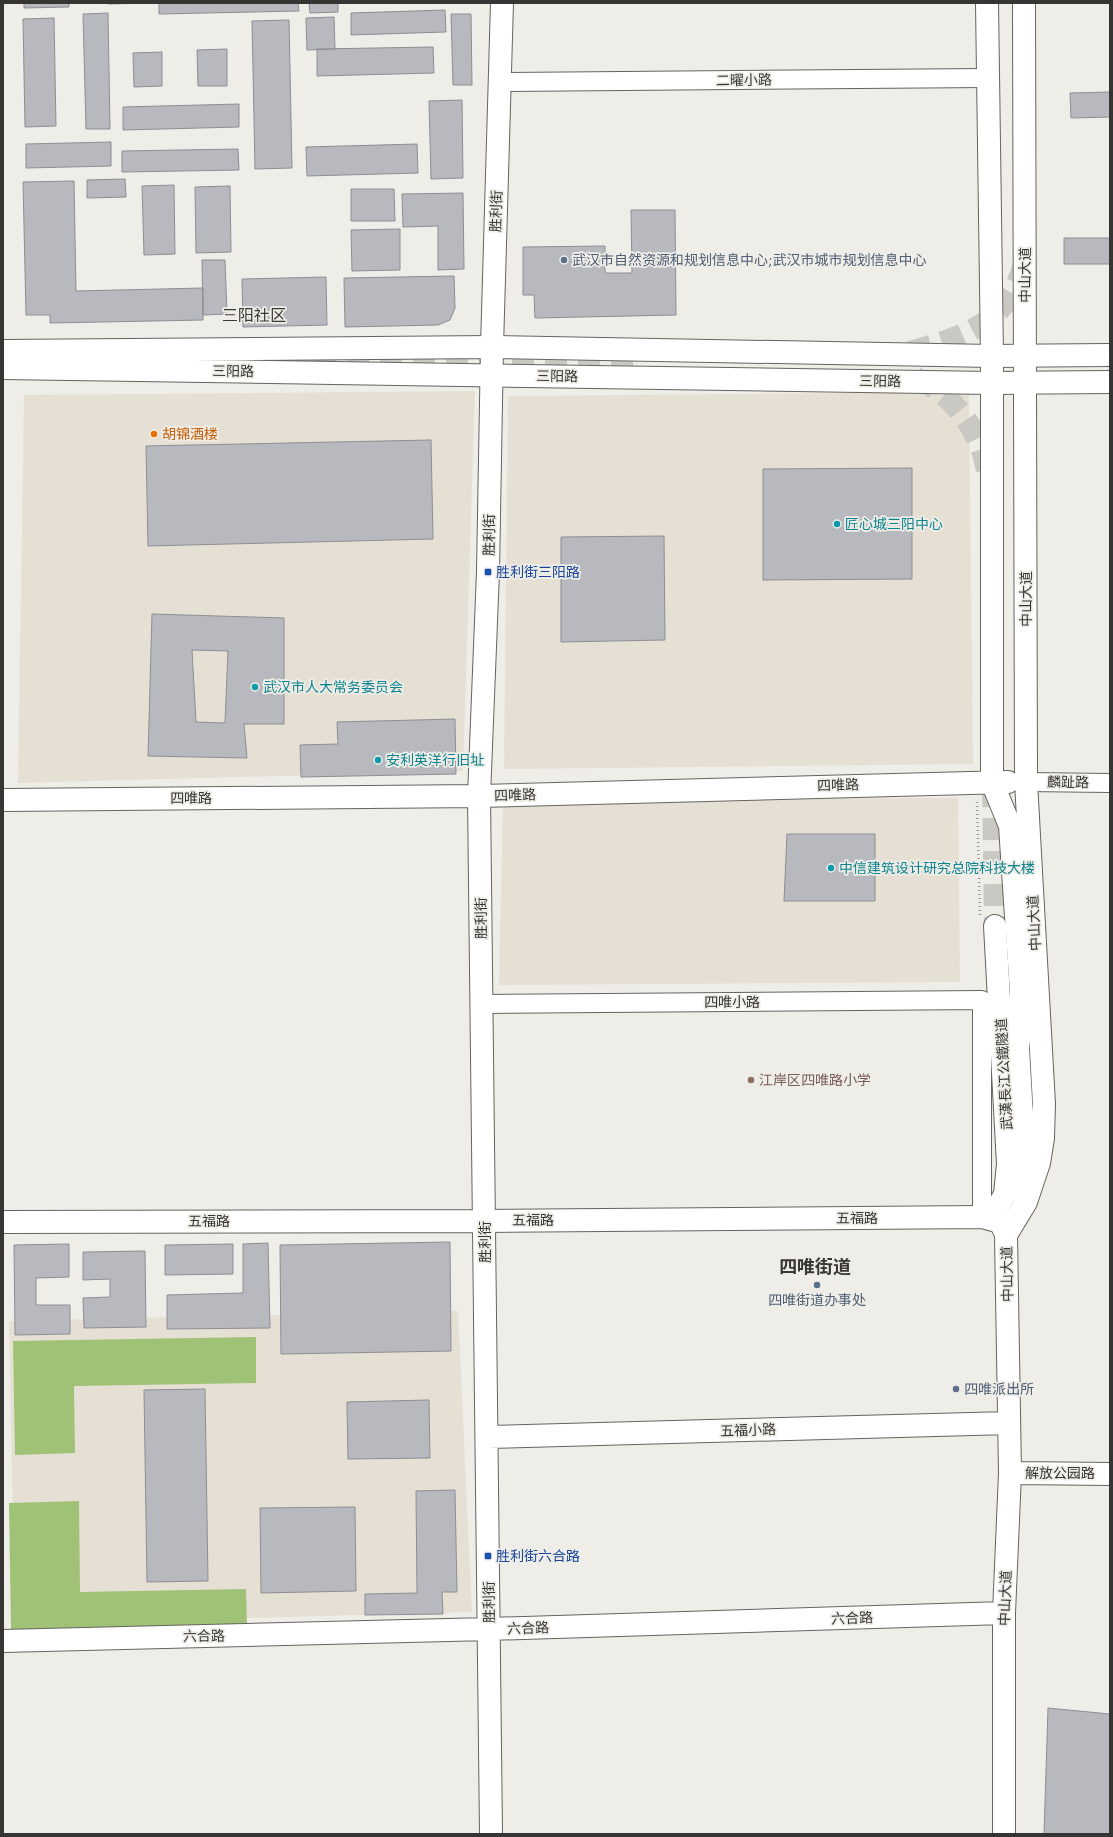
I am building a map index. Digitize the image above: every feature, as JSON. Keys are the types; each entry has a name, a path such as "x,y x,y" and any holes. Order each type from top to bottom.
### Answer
{"main road":[{"name":"胜利街","path":"491,1834 479,796 488,572 492,347 502,3"},
{"name":"中山大道","path":"986,3 992,383 984,781 1010,826 1021,992 1018,1048 1024,1151 1020,1183 1015,1197 995,1223 1009,1423 1010,1473 1004,1614 1004,1834"},
{"name":"中山大道","path":"995,1223 1026,1202 1039,1163 1043,1138 1044,1104 1026,782 1024,3"},
{"name":"三阳路","path":"3,351 492,347 992,356 1110,355"},
{"name":"三阳路","path":"3,368 992,383 1110,382"},
{"name":"四唯路","path":"3,800 479,796 984,781 1026,782"},
{"name":"武漢長江公鐵隧道","path":"987,924 1008,1164 1005,1194 995,1223"},
{"name":"五福路","path":"3,1222 485,1221 995,1223"},
{"name":"五福小路","path":"487,1437 1009,1423"},
{"name":"解放公园路","path":"1010,1473 1110,1474"},
{"name":"六合路","path":"3,1641 1004,1614"}],"street":[{"name":"二曜小路","path":"500,82 987,78"},
{"name":"麟趾路","path":"1026,782 1110,783"},
{"name":"中山大道","path":"982,1000 995,1223"},
{"name":"四唯小路","path":"482,1004 982,1000"}],"path":[{"path":"984,781 987,924"}],"shaded area":[{"path":"475,391 463,771 18,783 24,395"},
{"path":"969,392 973,764 504,769 508,396"},
{"path":"958,798 960,982 499,985 503,799"},
{"path":"458,1311 472,1612 15,1624 9,1321"}],"green space":[{"path":"256,1337 256,1383 74,1386 75,1453 15,1455 13,1341"},
{"path":"79,1501 80,1592 246,1589 247,1628 11,1632 9,1503"}],"building":[{"path":"24,3 69,3 69,7 24,8"},
{"path":"108,3 150,3 108,4"},
{"path":"159,3 298,3 299,11 159,14"},
{"path":"309,3 338,3 338,12 310,13"},
{"path":"445,10 446,32 351,35 351,13"},
{"path":"108,13 110,129 86,129 83,14"},
{"path":"451,14 471,14 472,85 453,85"},
{"path":"334,17 335,49 307,50 306,18"},
{"path":"54,18 56,126 25,127 23,19"},
{"path":"289,20 292,168 255,169 252,21"},
{"path":"433,47 434,73 317,76 317,49"},
{"path":"227,49 227,86 198,86 197,50"},
{"path":"162,52 162,86 134,87 133,53"},
{"path":"1110,92 1110,117 1071,118 1070,93"},
{"path":"462,100 463,178 431,179 429,101"},
{"path":"239,104 239,127 123,130 123,107"},
{"path":"111,142 111,166 26,168 26,144"},
{"path":"417,144 418,173 307,176 306,147"},
{"path":"238,149 239,170 122,172 122,151"},
{"path":"125,179 126,197 87,198 87,180"},
{"path":"74,181 76,291 203,288 203,320 50,323 50,315 26,315 23,182"},
{"path":"174,185 175,254 144,255 142,186"},
{"path":"230,186 231,252 196,253 195,187"},
{"path":"351,189 394,189 395,221 351,221"},
{"path":"463,193 464,269 438,270 438,226 403,227 402,194"},
{"name":"武汉市自然资源和规划信息中心;武汉市城市规划信息中心","path":"631,210 675,210 676,315 535,318 534,295 523,295 523,247 605,246 605,273 632,273"},
{"path":"400,229 400,270 352,271 351,230"},
{"path":"1064,238 1110,238 1110,264 1064,264"},
{"path":"202,260 225,260 227,314 203,315"},
{"path":"454,276 455,308 450,320 438,325 345,327 344,278"},
{"path":"326,277 327,325 243,327 242,279"},
{"path":"431,440 433,539 148,546 146,446"},
{"name":"匠心城三阳中心","path":"912,468 912,579 763,580 763,469"},
{"path":"664,536 665,640 561,642 561,537"},
{"name":"武汉市人大常务委员会","path":"152,614 284,618 284,724 244,724 247,758 148,756","holes":["192,650 228,651 225,723 196,722"]},
{"name":"安利英洋行旧址","path":"455,719 456,774 301,777 300,745 338,744 337,722"},
{"name":"中信建筑设计研究总院科技大楼","path":"787,834 875,834 875,901 784,901"},
{"path":"450,1242 451,1351 281,1354 280,1245"},
{"path":"268,1243 270,1328 167,1329 167,1295 243,1293 243,1244"},
{"path":"69,1244 69,1277 36,1278 36,1305 70,1305 70,1334 15,1335 14,1245"},
{"path":"233,1244 233,1274 165,1275 165,1245"},
{"path":"145,1251 146,1327 84,1328 83,1298 110,1297 110,1279 83,1280 83,1252"},
{"path":"205,1389 208,1581 147,1582 144,1390"},
{"path":"429,1400 430,1458 348,1459 347,1402"},
{"path":"455,1490 457,1592 442,1592 443,1614 365,1615 365,1594 417,1593 416,1491"},
{"path":"355,1507 356,1591 261,1593 260,1508"},
{"path":"1048,1708 1110,1714 1110,1834 1044,1834"}],"tunnel":[{"path":"910,352 950,340 967,333 996,314 1007,300 1017,283 1025,262"},
{"path":"215,361 639,360"},
{"path":"916,378 930,385 943,395 955,405 965,418 980,446 988,477"},
{"path":"993,785 995,926"}],"place":[{"name":"武汉市自然资源和规划信息中心;武汉市城市规划信息中心","path":"564,260"},
{"name":"胡锦酒楼","path":"154,434"},
{"name":"匠心城三阳中心","path":"837,524"},
{"name":"胜利街三阳路","path":"488,572"},
{"name":"武汉市人大常务委员会","path":"255,687"},
{"name":"安利英洋行旧址","path":"378,760"},
{"name":"中信建筑设计研究总院科技大楼","path":"831,868"},
{"name":"江岸区四唯路小学","path":"751,1080"},
{"name":"四唯街道办事处","path":"817,1285"},
{"name":"四唯派出所","path":"956,1389"},
{"name":"胜利街六合路","path":"488,1556"}],"district":[{"name":"三阳社区","path":"254,315"},
{"name":"四唯街道","path":"815,1267"}]}
